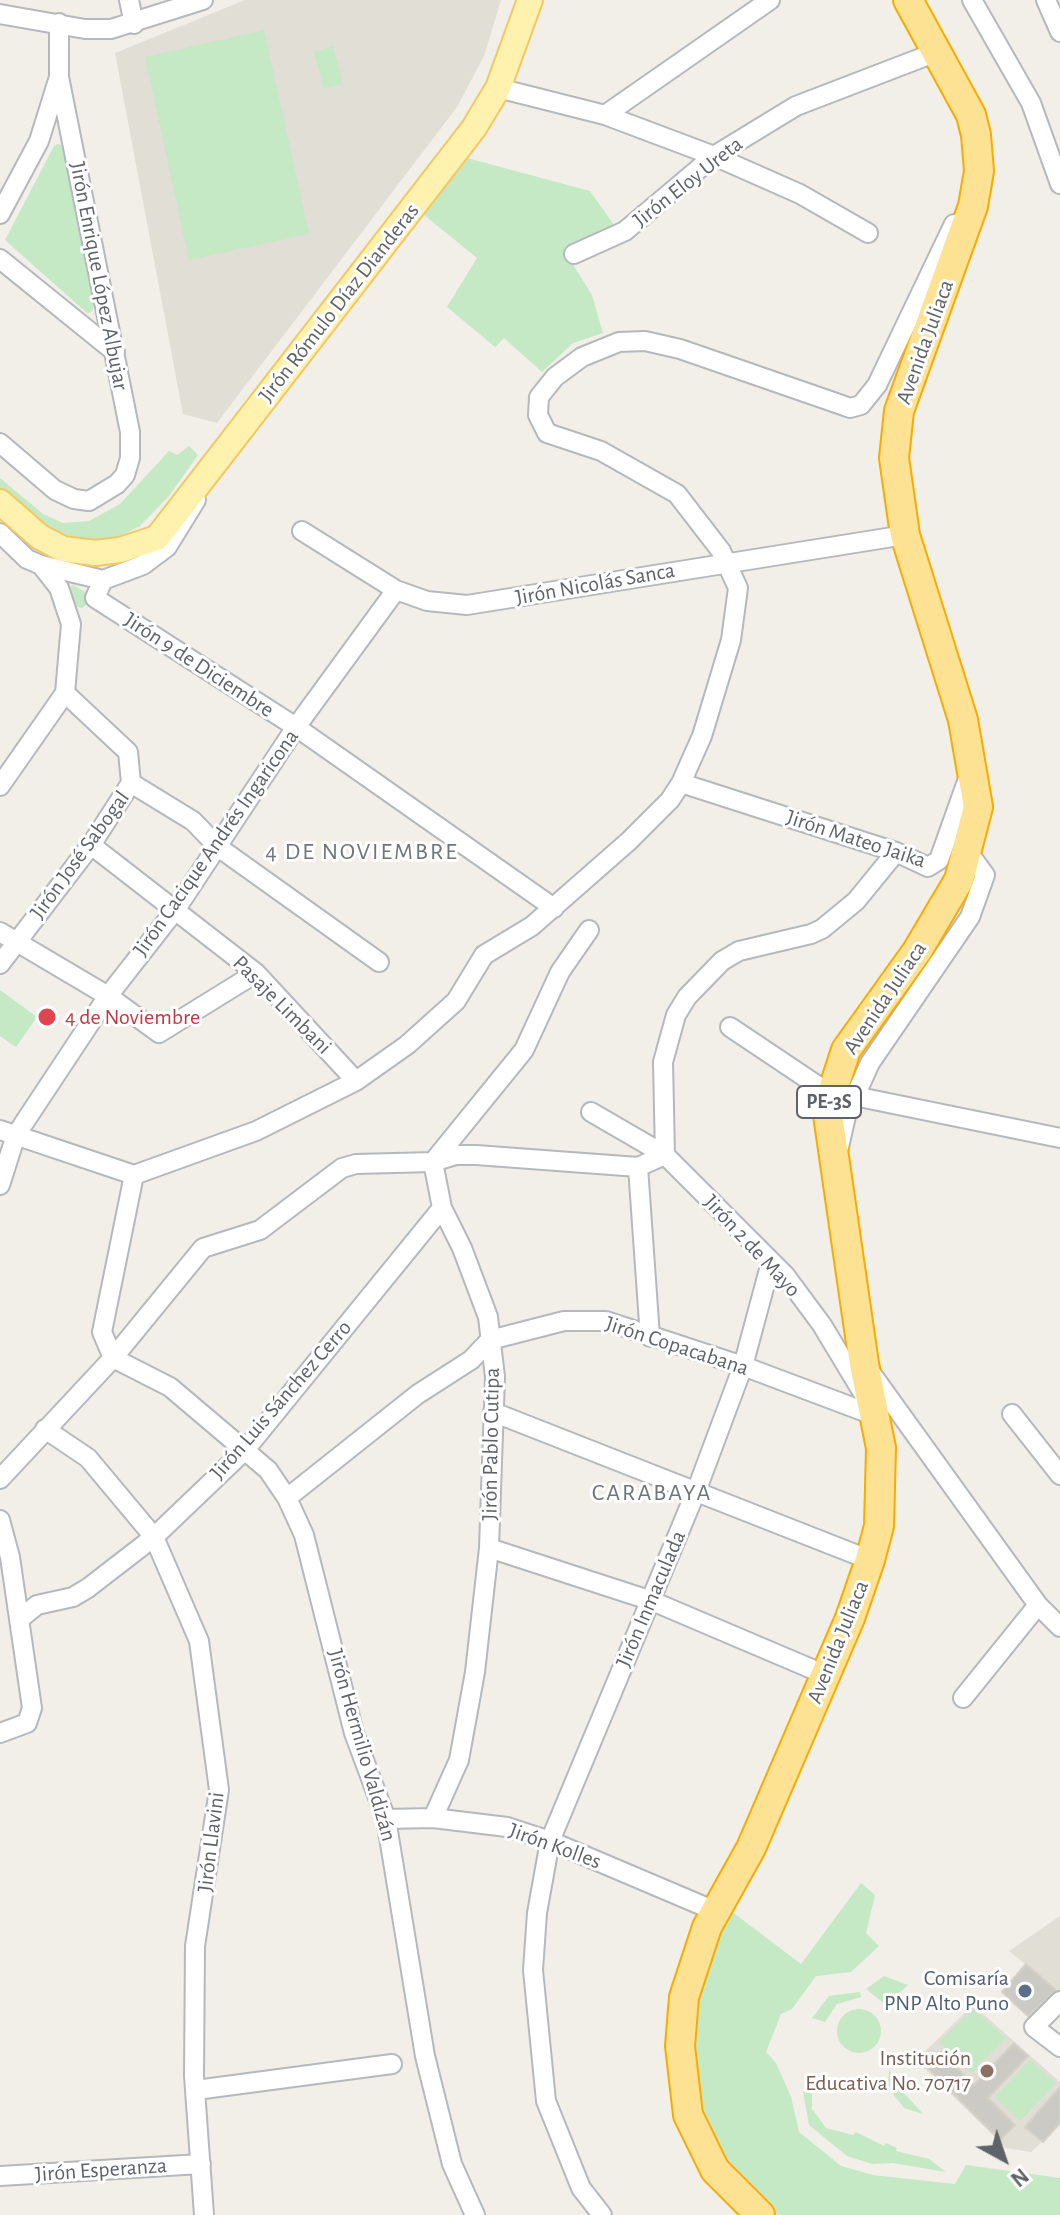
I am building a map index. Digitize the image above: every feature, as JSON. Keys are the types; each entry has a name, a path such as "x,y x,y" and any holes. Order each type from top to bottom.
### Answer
{"highway":[{"name":"Avenida Juliaca","path":"760,2215 715,2170 688,2115 680,2046 684,1997 715,1911 751,1848 826,1675 870,1560 881,1500 881,1448 864,1364 836,1161 828,1128 842,1095 846,1050 938,920 959,880 978,807 963,720 905,535 894,476 899,411 964,234 979,171 971,115 934,53 908,0"}],"main road":[{"name":"Jirón Rómulo Díaz Dianderas","path":"0,502 40,537 63,549 95,553 120,550 157,538 474,128 498,88 530,0"}],"street":[{"path":"129,0 134,24"},
{"path":"0,14 85,29 134,24 203,0"},
{"path":"605,115 770,0"},
{"path":"972,0 1031,103 1060,184"},
{"path":"1046,0 1060,32"},
{"path":"0,214 35,149 59,77 59,23"},
{"name":"Jirón Eloy Ureta","path":"574,254 625,231 714,156 796,106 934,53"},
{"name":"Jirón Enrique López Albujar","path":"0,443 55,490 74,499 89,501 125,475 131,446 59,77"},
{"path":"498,88 605,115 714,156 800,194 868,233"},
{"path":"8,1132 134,1175 256,1131 356,1081 448,1010 484,955 532,926 646,825 681,783 709,715 734,627 738,588 726,562 689,505 667,486 601,451 547,433 541,425 537,406 544,389 582,357 619,342 645,341 680,349 850,408 861,405 877,385 979,171"},
{"path":"0,259 115,352"},
{"path":"71,624 99,589 143,565 167,547 192,509 211,469"},
{"name":"Jirón Nicolás Sanca","path":"302,531 396,590 427,601 467,605 905,535"},
{"path":"0,533 27,559 41,565 59,588 71,624 65,693 0,786"},
{"name":"Jirón 9 de Diciembre","path":"41,565 99,589 554,908"},
{"name":"Jirón Cacique Andrés Ingaricona","path":"0,1185 8,1132 176,909 296,727 396,590"},
{"path":"65,693 128,752 131,783 193,821 218,847 379,962"},
{"name":"Jirón Mateo Jaika","path":"681,783 896,852 928,867 939,860 971,770"},
{"name":"Jirón José Sabogal","path":"0,964 8,937 91,845 131,783"},
{"name":"Pasaje Limbani","path":"91,845 256,973 356,1081"},
{"path":"0,1479 113,1358 210,1243 260,1230 342,1168 356,1164 433,1162 456,1155 638,1167 665,1155 663,1062 676,1015 687,997 722,961 739,951 822,929 856,901 896,852"},
{"path":"433,1162 524,1050 560,972 589,930"},
{"path":"8,937 108,996 155,1032 163,1033 256,973"},
{"path":"730,1027 842,1095 1060,1138"},
{"name":"Jirón 2 de Mayo","path":"591,1112 665,1155 771,1262 822,1325 876,1416"},
{"name":"Jirón Pablo Cutipa","path":"433,1162 442,1208 481,1295 495,1377 489,1548 475,1672 459,1760 433,1818"},
{"path":"638,1167 650,1337"},
{"path":"113,1358 102,1332 134,1175"},
{"name":"Jirón Luis Sánchez Cerro","path":"21,1618 37,1605 73,1597 88,1588 154,1537 245,1450 442,1208"},
{"name":"Jirón Inmaculada","path":"602,2215 581,2188 546,2101 533,1970 537,1913 550,1841 697,1489 743,1366 771,1262"},
{"name":"Jirón Copacabana","path":"287,1498 418,1394 471,1360 490,1340 564,1321 606,1321 743,1366 876,1416"},
{"name":"Jirón Hermilio Valdizán","path":"113,1358 170,1387 268,1470 287,1498 304,1535 354,1733 386,1819 425,2056 452,2164 475,2215"},
{"path":"864,1364 1038,1605 1060,1627"},
{"path":"493,1412 697,1489 870,1560"},
{"path":"1012,1414 1060,1475"},
{"name":"Jirón Llavini","path":"45,1429 88,1458 154,1537 199,1641 219,1790 195,1946 196,2090 204,2215"},
{"path":"0,1520 21,1618 31,1715 20,1728 0,1733"},
{"path":"489,1548 652,1601 826,1675"},
{"path":"963,1698 1038,1605"},
{"name":"Jirón Kolles","path":"386,1819 433,1818 507,1827 550,1841 715,1911"},
{"path":"1060,2001 1034,2027 1060,2047"},
{"path":"196,2090 392,2064"},
{"name":"Jirón Esperanza","path":"0,2176 201,2164"}],"shaded area":[{"path":"245,0 501,0 484,56 457,107 217,423 183,414 115,53"},
{"path":"1060,1916 1060,1990 1059,1991 1009,1951"},
{"name":"Institución Educativa No. 70717","path":"973,2005 1060,2082 1060,2125 1031,2152 1006,2148 916,2060"}],"green space":[{"path":"264,30 309,234 189,260 145,57"},
{"path":"333,46 343,84 324,89 314,52"},
{"path":"54,146 63,146 94,305 92,312 87,313 5,240"},
{"path":"467,158 590,191 614,225 564,250 592,295 603,333 573,343 542,372 504,338 495,347 447,307 477,258 423,214"},
{"path":"189,446 198,455 169,496 140,526 114,539 95,542 59,538 0,493 0,478 43,514 63,523 89,521 120,504 169,451 177,455"},
{"path":"73,585 89,594 89,602 82,608 74,606 68,588"},
{"path":"0,990 37,1017 16,1047 0,1036"},
{"path":"861,1883 875,1895 866,1933 879,1946 851,1972 816,1976 792,2009 781,2014 766,2052 776,2063 791,2097 799,2132 841,2166 873,2175 955,2184 966,2165 1060,2178 1060,2215 778,2215 734,2174 710,2137 695,2100 686,2033 723,1905 801,1964"},
{"path":"884,1976 908,1985 886,2005 866,1989"},
{"path":"860,1992 861,1997 837,2004 825,2022 812,2018 829,1996"},
{"path":"859,2009 874,2016 881,2031 874,2046 859,2053 844,2046 837,2031 844,2016"},
{"path":"973,2009 1006,2038 971,2073 939,2042"},
{"path":"1030,2060 1056,2083 1020,2121 995,2097"},
{"path":"890,2069 894,2082 923,2114 904,2108 887,2086"},
{"path":"812,2086 812,2109 826,2128 853,2135 856,2132 884,2146 886,2143 897,2148 896,2151 929,2159 946,2172 893,2163 872,2164 847,2156 809,2125 803,2092"}],"building":[{"name":"Comisaría PNP Alto Puno","path":"1026,1964 1056,1990 1028,2016 1002,1992"},
{"path":"1014,2043 1028,2056 988,2098 1015,2125 1000,2140 927,2067 941,2052 974,2085"},
{"path":"1060,2087 1060,2123 1043,2142 1025,2127"}],"place":[{"name":"4 de Noviembre","path":"47,1017"},
{"name":"Comisaría PNP Alto Puno","path":"1025,1991"},
{"name":"Institución Educativa No. 70717","path":"987,2071"}],"district":[{"name":"4 DE NOVIEMBRE","path":"362,852"},
{"name":"CARABAYA","path":"652,1493"}]}
